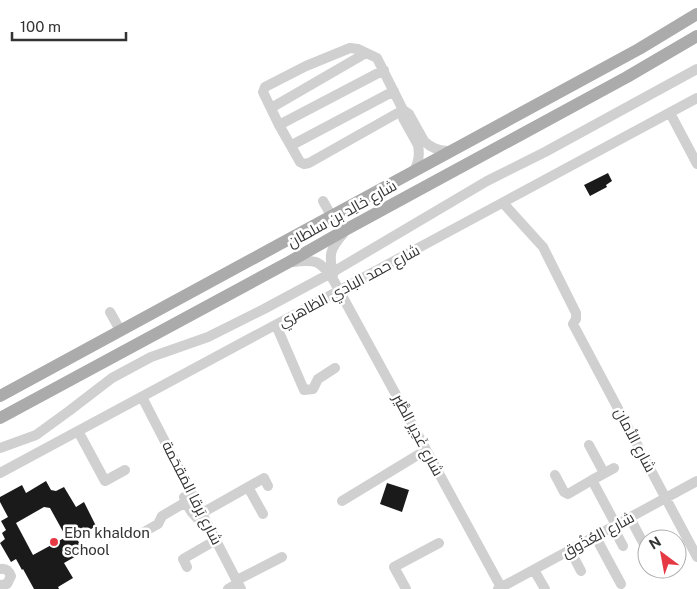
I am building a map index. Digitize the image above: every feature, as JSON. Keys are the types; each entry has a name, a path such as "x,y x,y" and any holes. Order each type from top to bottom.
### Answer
{"main road":[{"name":"شارع خالِد بن سلطان","path":"0,396 639,49 697,14"},
{"name":"شارع خالِد بن سلطان","path":"0,418 627,77 697,36"}],"street":[{"path":"403,110 309,163 304,164 300,162 263,92 265,86 306,66 350,48 358,49 377,58 403,110 403,118 418,145 418,161 414,171"},
{"path":"271,108 366,53"},
{"path":"280,125 384,70"},
{"path":"0,448 36,435 112,378 151,357 208,337 264,309 334,279 487,181 697,70"},
{"path":"292,145 394,91"},
{"name":"شارع حمد البادي الظاهري","path":"0,473 276,325 334,279 503,202 697,98"},
{"path":"403,110 410,114 427,143 439,150 449,152"},
{"path":"670,113 697,164"},
{"path":"323,201 331,216"},
{"name":"شارع الأمان","path":"503,202 545,251 576,313 576,319 573,324 697,557"},
{"name":"شارع غَدِير الطَّير","path":"334,279 330,262 331,251 334,243 347,229"},
{"name":"شارع غَدِير الطَّير","path":"289,262 312,260 326,268 334,279 500,588"},
{"path":"110,312 120,330"},
{"path":"276,325 304,390 313,389 318,379 335,368"},
{"path":"124,351 132,367"},
{"name":"شارع بَرقا المَقحَمة","path":"142,397 239,584"},
{"path":"78,431 105,481 125,470"},
{"path":"590,445 604,473"},
{"path":"342,501 426,450"},
{"path":"555,475 564,492 568,494 614,468"},
{"path":"202,513 235,499 248,487 264,478 268,486"},
{"path":"592,480 623,546"},
{"path":"186,481 184,492 186,502 194,516 208,525"},
{"name":"شارع العُذُوق","path":"500,588 697,481"},
{"path":"248,487 263,514"},
{"path":"142,533 158,524 162,516 186,502"},
{"path":"630,518 637,531"},
{"path":"595,536 621,584"},
{"path":"187,567 183,559 216,540"},
{"path":"406,589 394,567 439,543"},
{"path":"570,550 581,571"},
{"path":"228,589 282,557"},
{"path":"0,568 6,570 11,576 9,582 4,586"},
{"path":"534,570 545,589"}],"building":[{"path":"608,173 612,181 606,185 607,187 590,196 584,185"},
{"name":"Ebn khaldon school","path":"46,481 51,490 56,491 64,487 76,507 84,502 96,526 76,538 85,551 64,563 73,578 58,587 59,589 34,589 16,559 11,562 0,543 5,539 2,533 6,530 1,521 8,517 0,502 0,497 22,485 26,493","holes":["44,507 50,508 66,537 33,555 16,523"]},
{"path":"387,483 409,490 402,512 380,504"}],"place":[{"name":"Ebn khaldon school","path":"54,542"}]}
